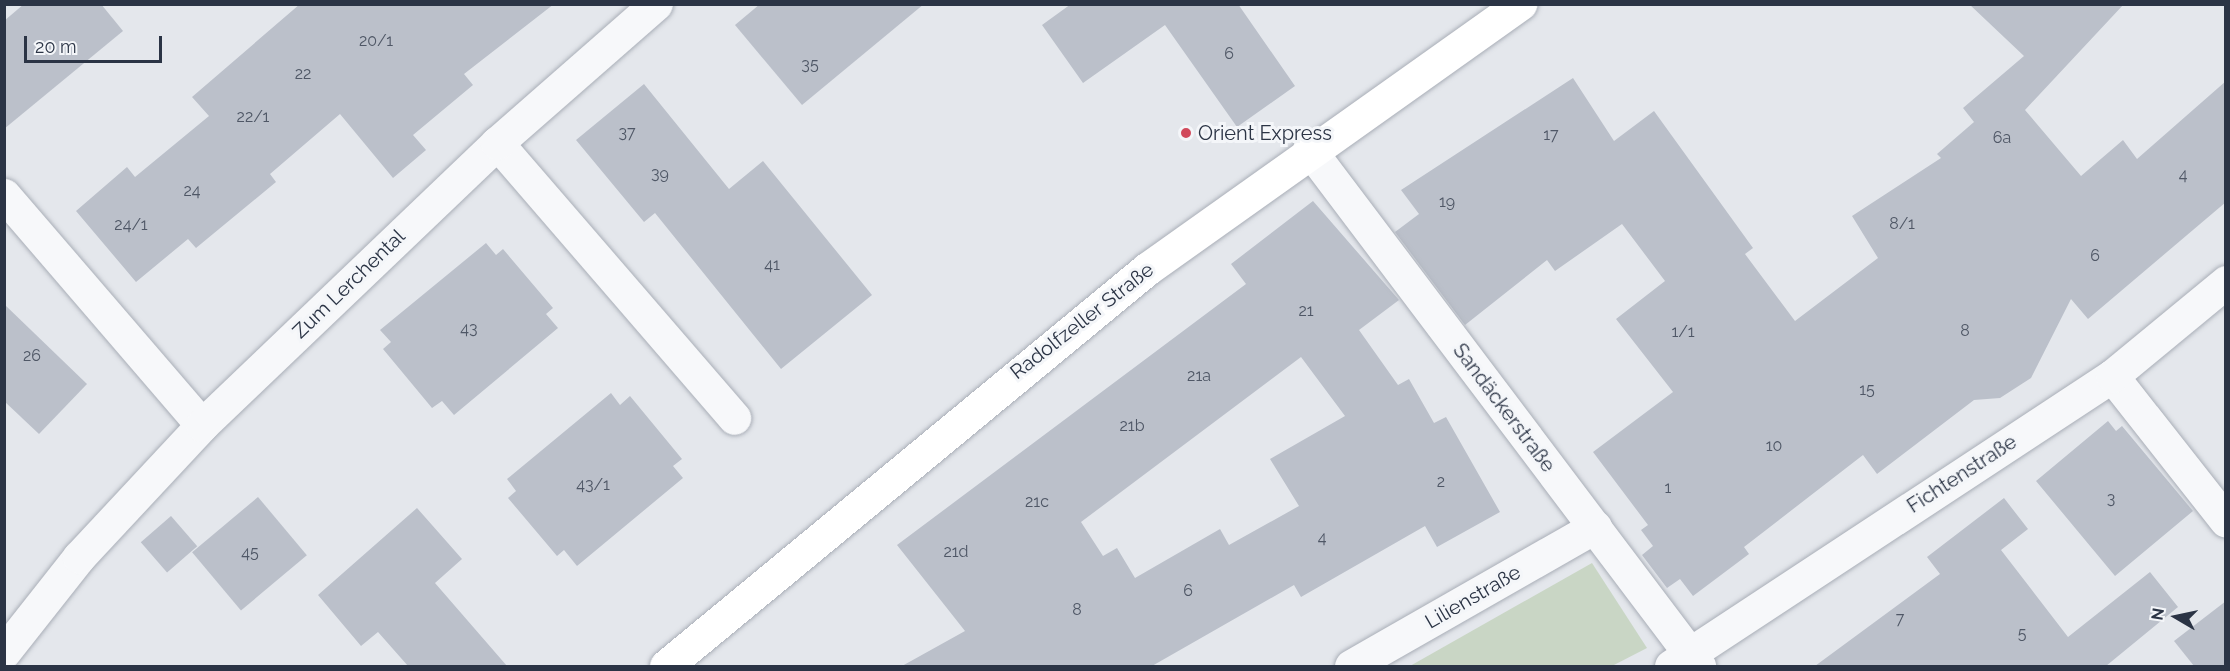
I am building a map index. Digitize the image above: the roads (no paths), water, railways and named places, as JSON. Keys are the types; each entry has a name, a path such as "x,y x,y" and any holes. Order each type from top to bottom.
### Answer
{"street":[{"name":"Zum Lerchental","path":"4,652 79,557 202,425 497,143 656,4"},
{"name":"Radolfzeller Straße","path":"666,666 987,397 1309,149 1520,4"},
{"path":"497,143 734,418"},
{"name":"Sandäckerstraße","path":"1309,149 1595,527 1687,663"},
{"path":"4,195 202,425"},
{"name":"Fichtenstraße","path":"1687,663 2112,376 2226,282"},
{"path":"2112,376 2226,521"},
{"name":"Lilienstraße","path":"1351,666 1595,527"}],"place":[{"name":"Orient Express","path":"1186,133"}]}
